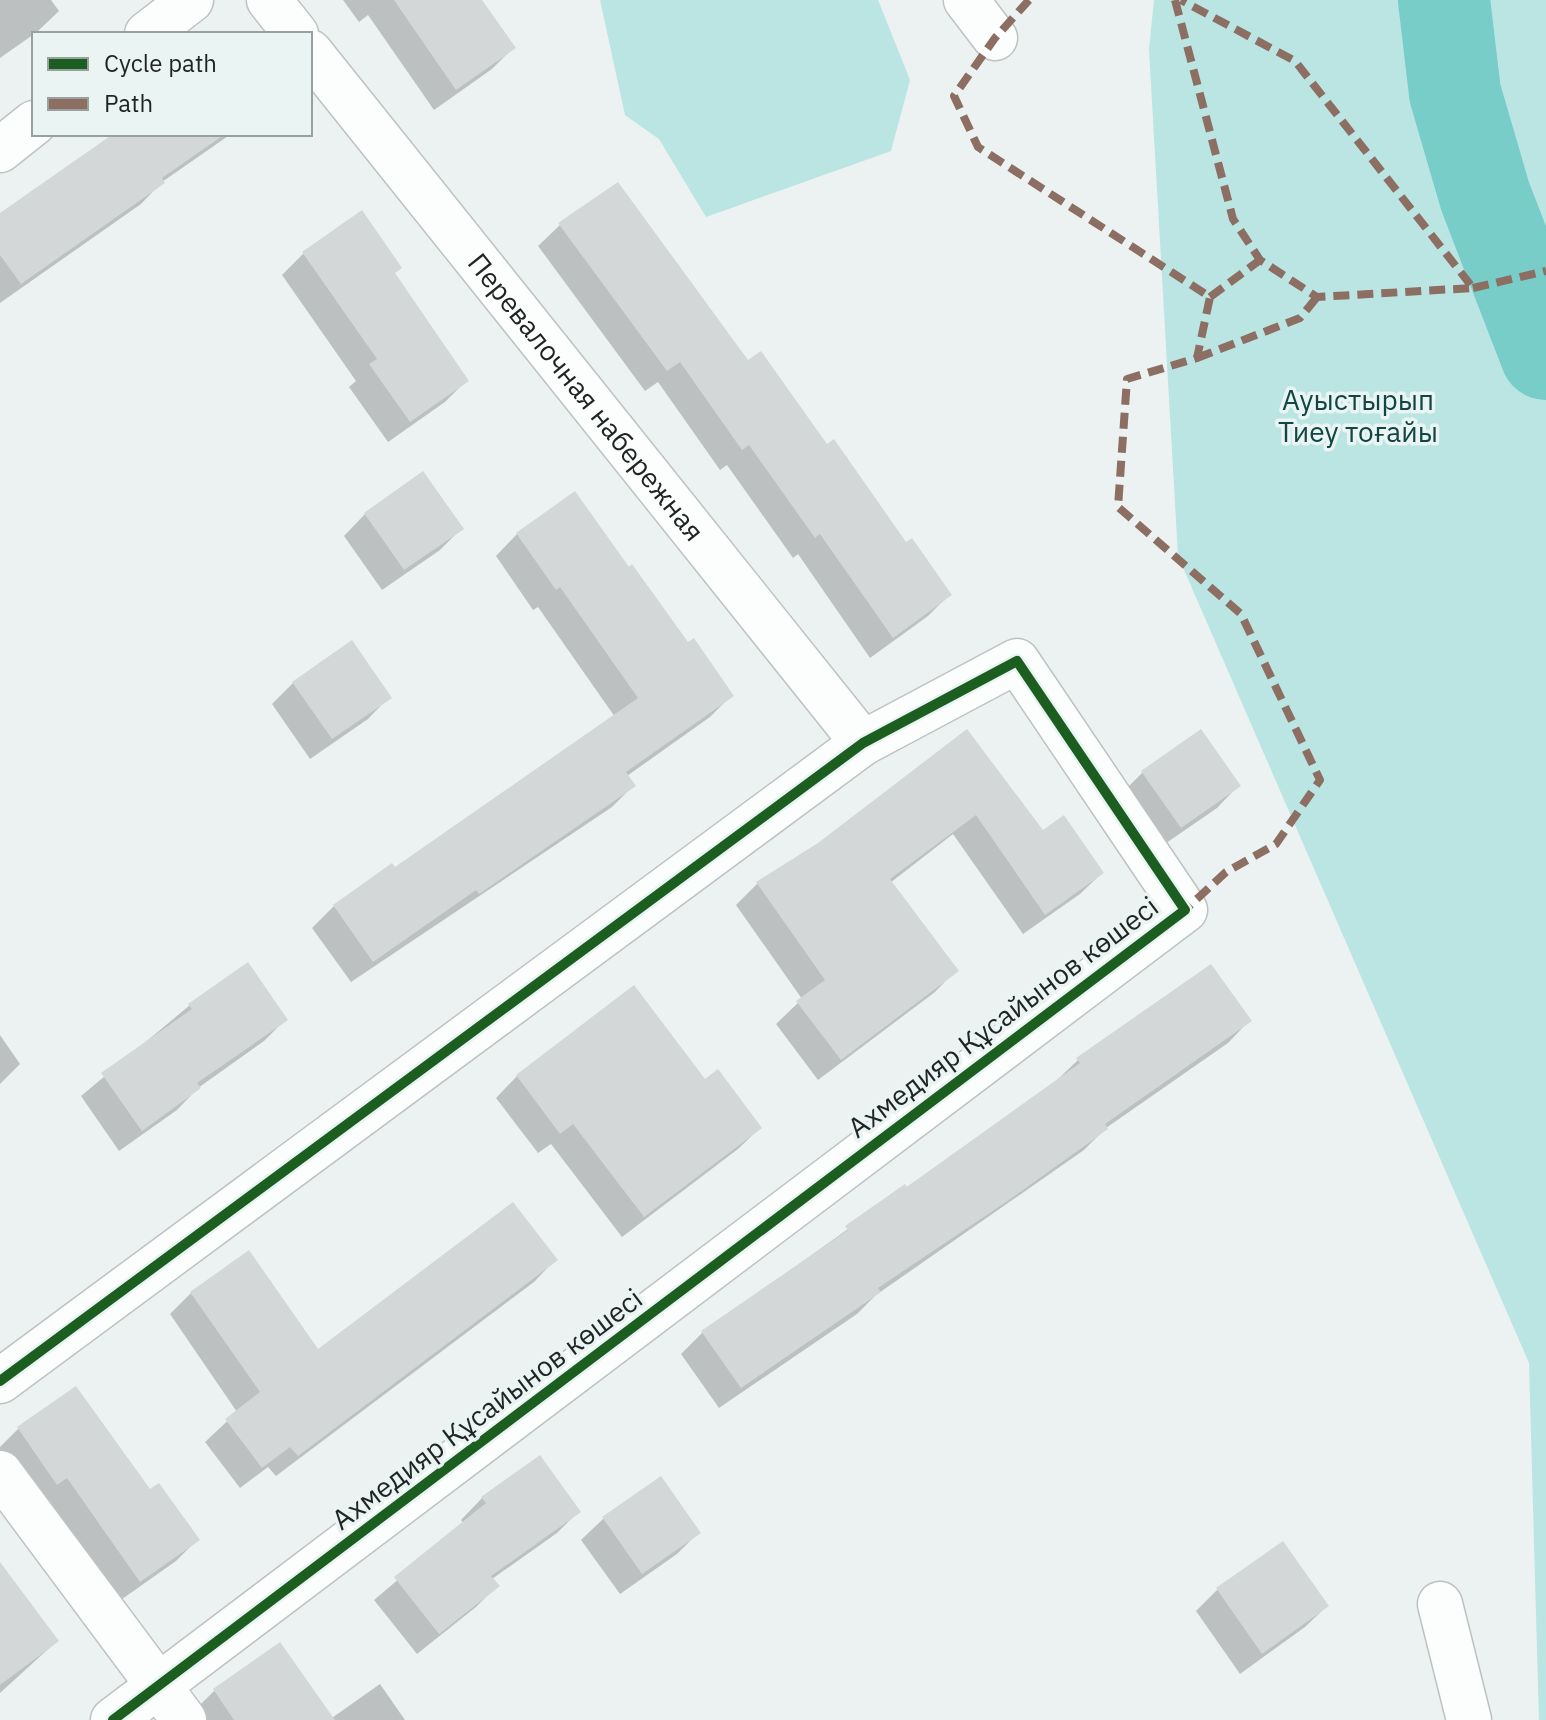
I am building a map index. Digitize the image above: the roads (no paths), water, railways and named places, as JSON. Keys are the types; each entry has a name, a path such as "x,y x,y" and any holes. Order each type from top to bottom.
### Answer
{"street":[{"path":"150,32 191,0"},
{"path":"269,0 294,32"},
{"path":"966,0 995,38"},
{"name":"Перевалочная набережная","path":"312,54 863,743"},
{"path":"0,150 32,125"},
{"name":"Ахмедияр Құсайынов көшесі","path":"0,1381 863,743 1017,661 1185,910 172,1703 113,1720"},
{"path":"0,1473 172,1703"},
{"path":"1440,1604 1469,1720"}],"waterway":[{"path":"1444,0 1455,93 1485,196 1546,354"}],"park label":[{"name":"Ауыстырып Тиеу тоғайы","path":"1358,416"}]}
